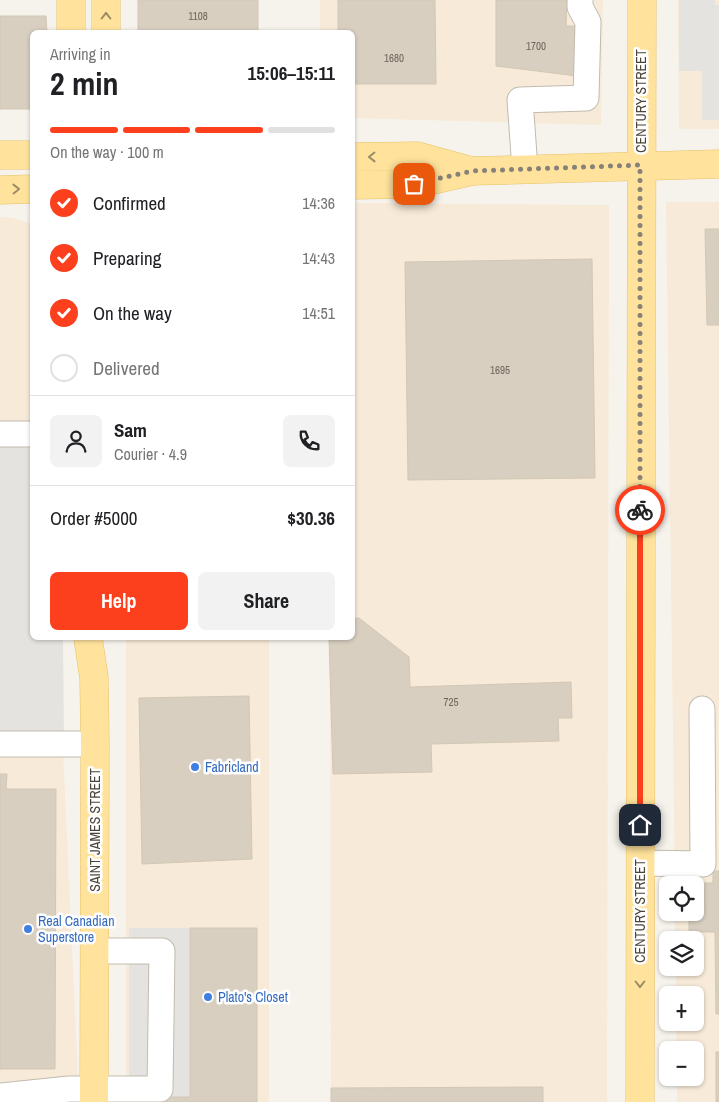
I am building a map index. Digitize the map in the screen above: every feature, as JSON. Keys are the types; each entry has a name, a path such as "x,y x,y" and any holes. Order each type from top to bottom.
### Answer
{"main road":[{"path":"71,0 71,30"},
{"path":"106,0 106,30"},
{"name":"CENTURY STREET","path":"640,1102 640,165 642,0"},
{"path":"0,156 30,155"},
{"path":"355,157 417,156 472,171"},
{"path":"355,185 414,184 472,171 719,164"},
{"path":"0,190 30,189"},
{"name":"SAINT JAMES STREET","path":"88,640 94,678 95,744 94,1095"},
{"name":"SAINT JAMES STREET","path":"94,678 100,640"}],"lane":[{"path":"525,169 520,100 586,98 588,22 580,7 580,0"},
{"path":"0,434 30,434"},
{"path":"640,863 703,864 702,709"},
{"path":"0,744 95,744"},
{"path":"0,1096 94,1095 160,1089 162,951 95,950"}],"shaded area":[{"path":"320,0 603,0 601,125 355,118 355,30 320,30"},
{"path":"678,0 719,0 719,129 679,129"},
{"path":"679,0 715,0 715,5 719,5 719,120 702,120 702,71 679,71"},
{"path":"666,202 719,202 719,1102 677,1102 677,1086 704,1086 704,1041 677,1041 676,1031 704,1031 704,986 676,986 676,976 704,976 704,931 675,931 675,921 704,921 704,876 675,876"},
{"path":"355,203 609,205 607,1102 331,1102 330,640 355,640"},
{"path":"0,217 13,218 30,223 30,640 58,640 79,1102 0,1102"},
{"path":"0,421 30,421 30,640 63,640 64,743 0,744"},
{"path":"126,640 269,640 269,1102 126,1102"},
{"path":"129,928 190,928 190,1097 129,1097"}],"building":[{"path":"138,0 258,0 258,30 138,30"},
{"path":"338,0 435,0 436,84 355,84 355,30 338,30"},
{"path":"496,0 567,0 566,26 575,26 577,76 496,66"},
{"path":"0,16 46,16 47,30 30,30 30,109 0,109"},
{"path":"705,229 719,229 719,325 707,325"},
{"path":"592,259 595,478 408,480 405,262"},
{"path":"359,618 409,657 410,687 571,682 572,718 558,718 559,741 431,744 432,772 333,774 329,640 355,640 355,619"},
{"path":"249,696 252,859 142,864 139,698"},
{"name":"Real Canadian Superstore","path":"0,774 7,774 6,789 56,789 55,1069 0,1069"},
{"path":"713,871 719,871 719,1014 716,1014 715,932 689,931 689,921 704,921 704,883 713,883"},
{"path":"190,928 257,928 257,1102 129,1102 129,1097 190,1097"},
{"path":"716,1052 719,1052 719,1102 716,1102"},
{"path":"543,1087 543,1102 331,1102 331,1088"}],"way so far":[{"path":"414,184 472,171 640,165 640,510"}],"place":[{"name":"Fabricland","path":"195,767"},
{"name":"Real Canadian Superstore","path":"28,929"},
{"name":"Plato's Closet","path":"208,997"}],"route":[{"path":"640,510 640,825"}]}
